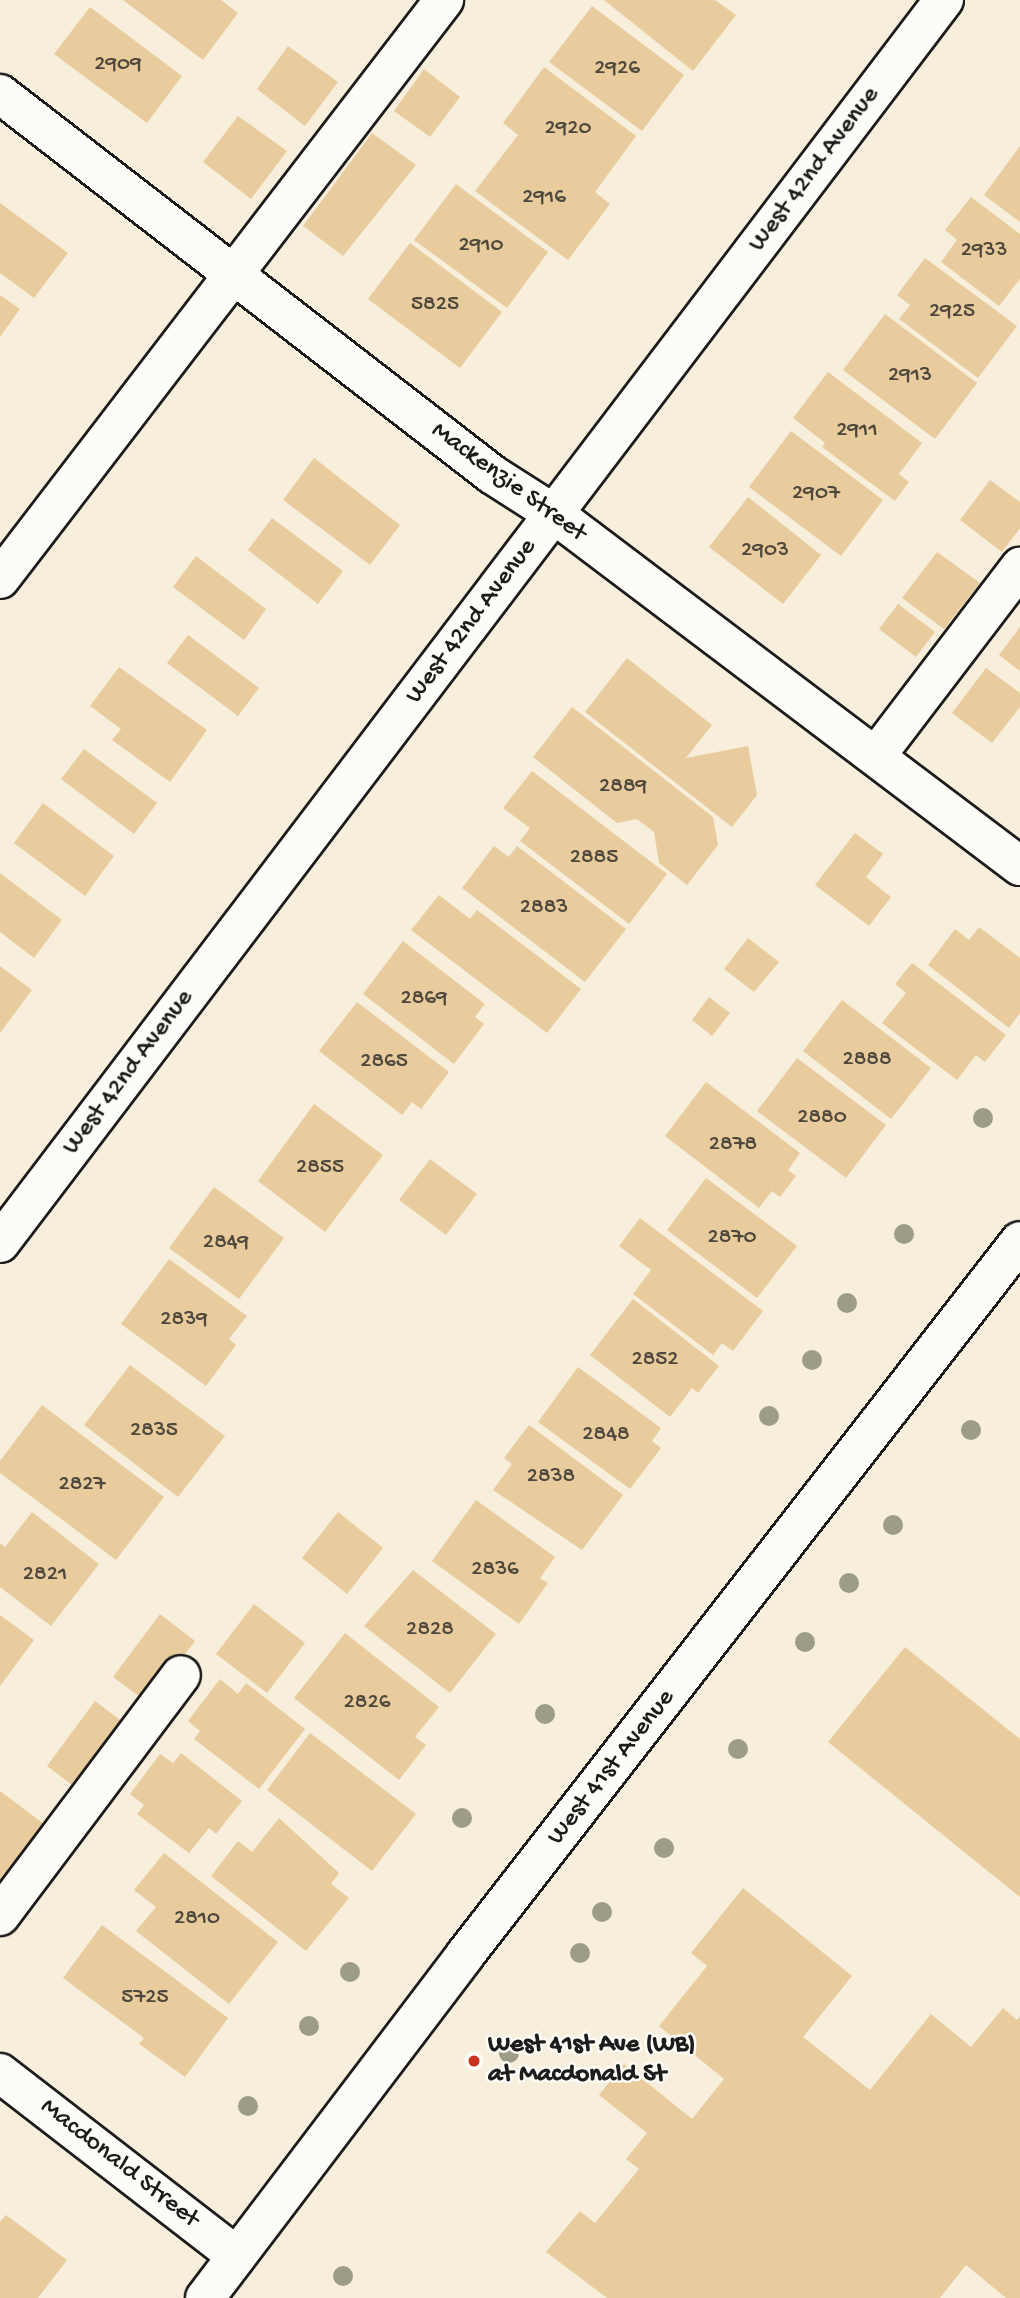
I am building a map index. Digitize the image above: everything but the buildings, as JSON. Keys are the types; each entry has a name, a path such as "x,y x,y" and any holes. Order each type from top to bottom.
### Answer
{"street":[{"path":"0,579 444,0"},
{"name":"West 42nd Avenue","path":"0,1243 944,0"},
{"name":"Mackenzie Street","path":"0,94 233,277 503,482 554,514 1020,866"},
{"path":"876,756 1020,567"},
{"name":"West 41st Avenue","path":"205,2298 1020,1241"},
{"path":"0,1916 181,1675"},
{"name":"Macdonald Street","path":"0,2073 237,2256"}],"place":[{"name":"West 41st Ave (WB) at Macdonald St","path":"474,2061"}]}
